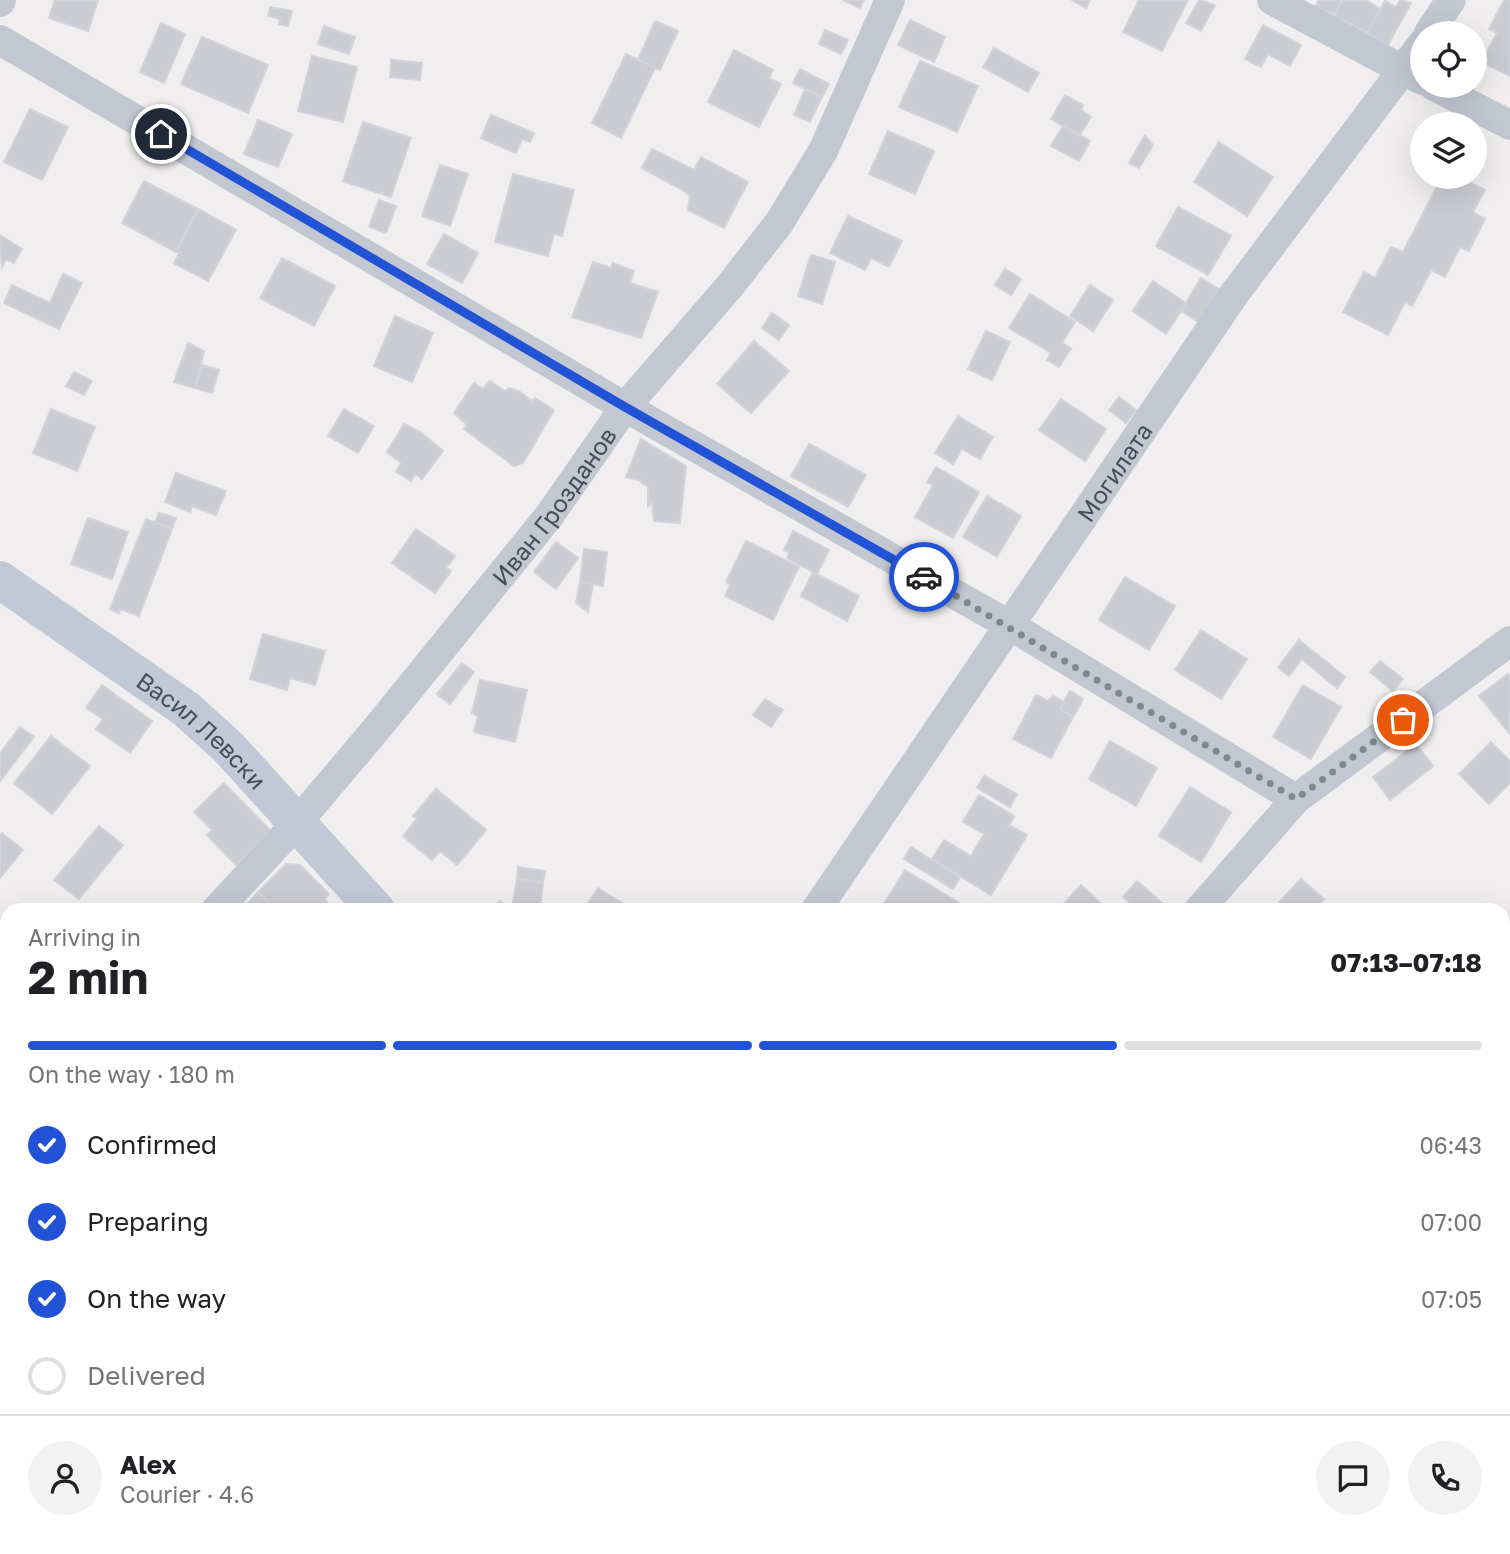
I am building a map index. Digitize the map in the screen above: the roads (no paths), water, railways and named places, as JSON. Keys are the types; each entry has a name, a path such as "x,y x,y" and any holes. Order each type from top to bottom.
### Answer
{"street":[{"name":"Иван Грозданов","path":"223,903 296,824 549,516 625,407 729,287 779,223 823,150 890,0"},
{"path":"1272,0 1410,73"},
{"path":"1437,21 1451,0"},
{"path":"0,40 625,407 1011,626 1296,799"},
{"name":"Могилата","path":"822,903 1235,293 1410,80"},
{"path":"1457,98 1510,125"},
{"name":"Васил Левски","path":"0,580 186,709 229,748 369,903"},
{"path":"1205,903 1296,799 1510,641"}]}
